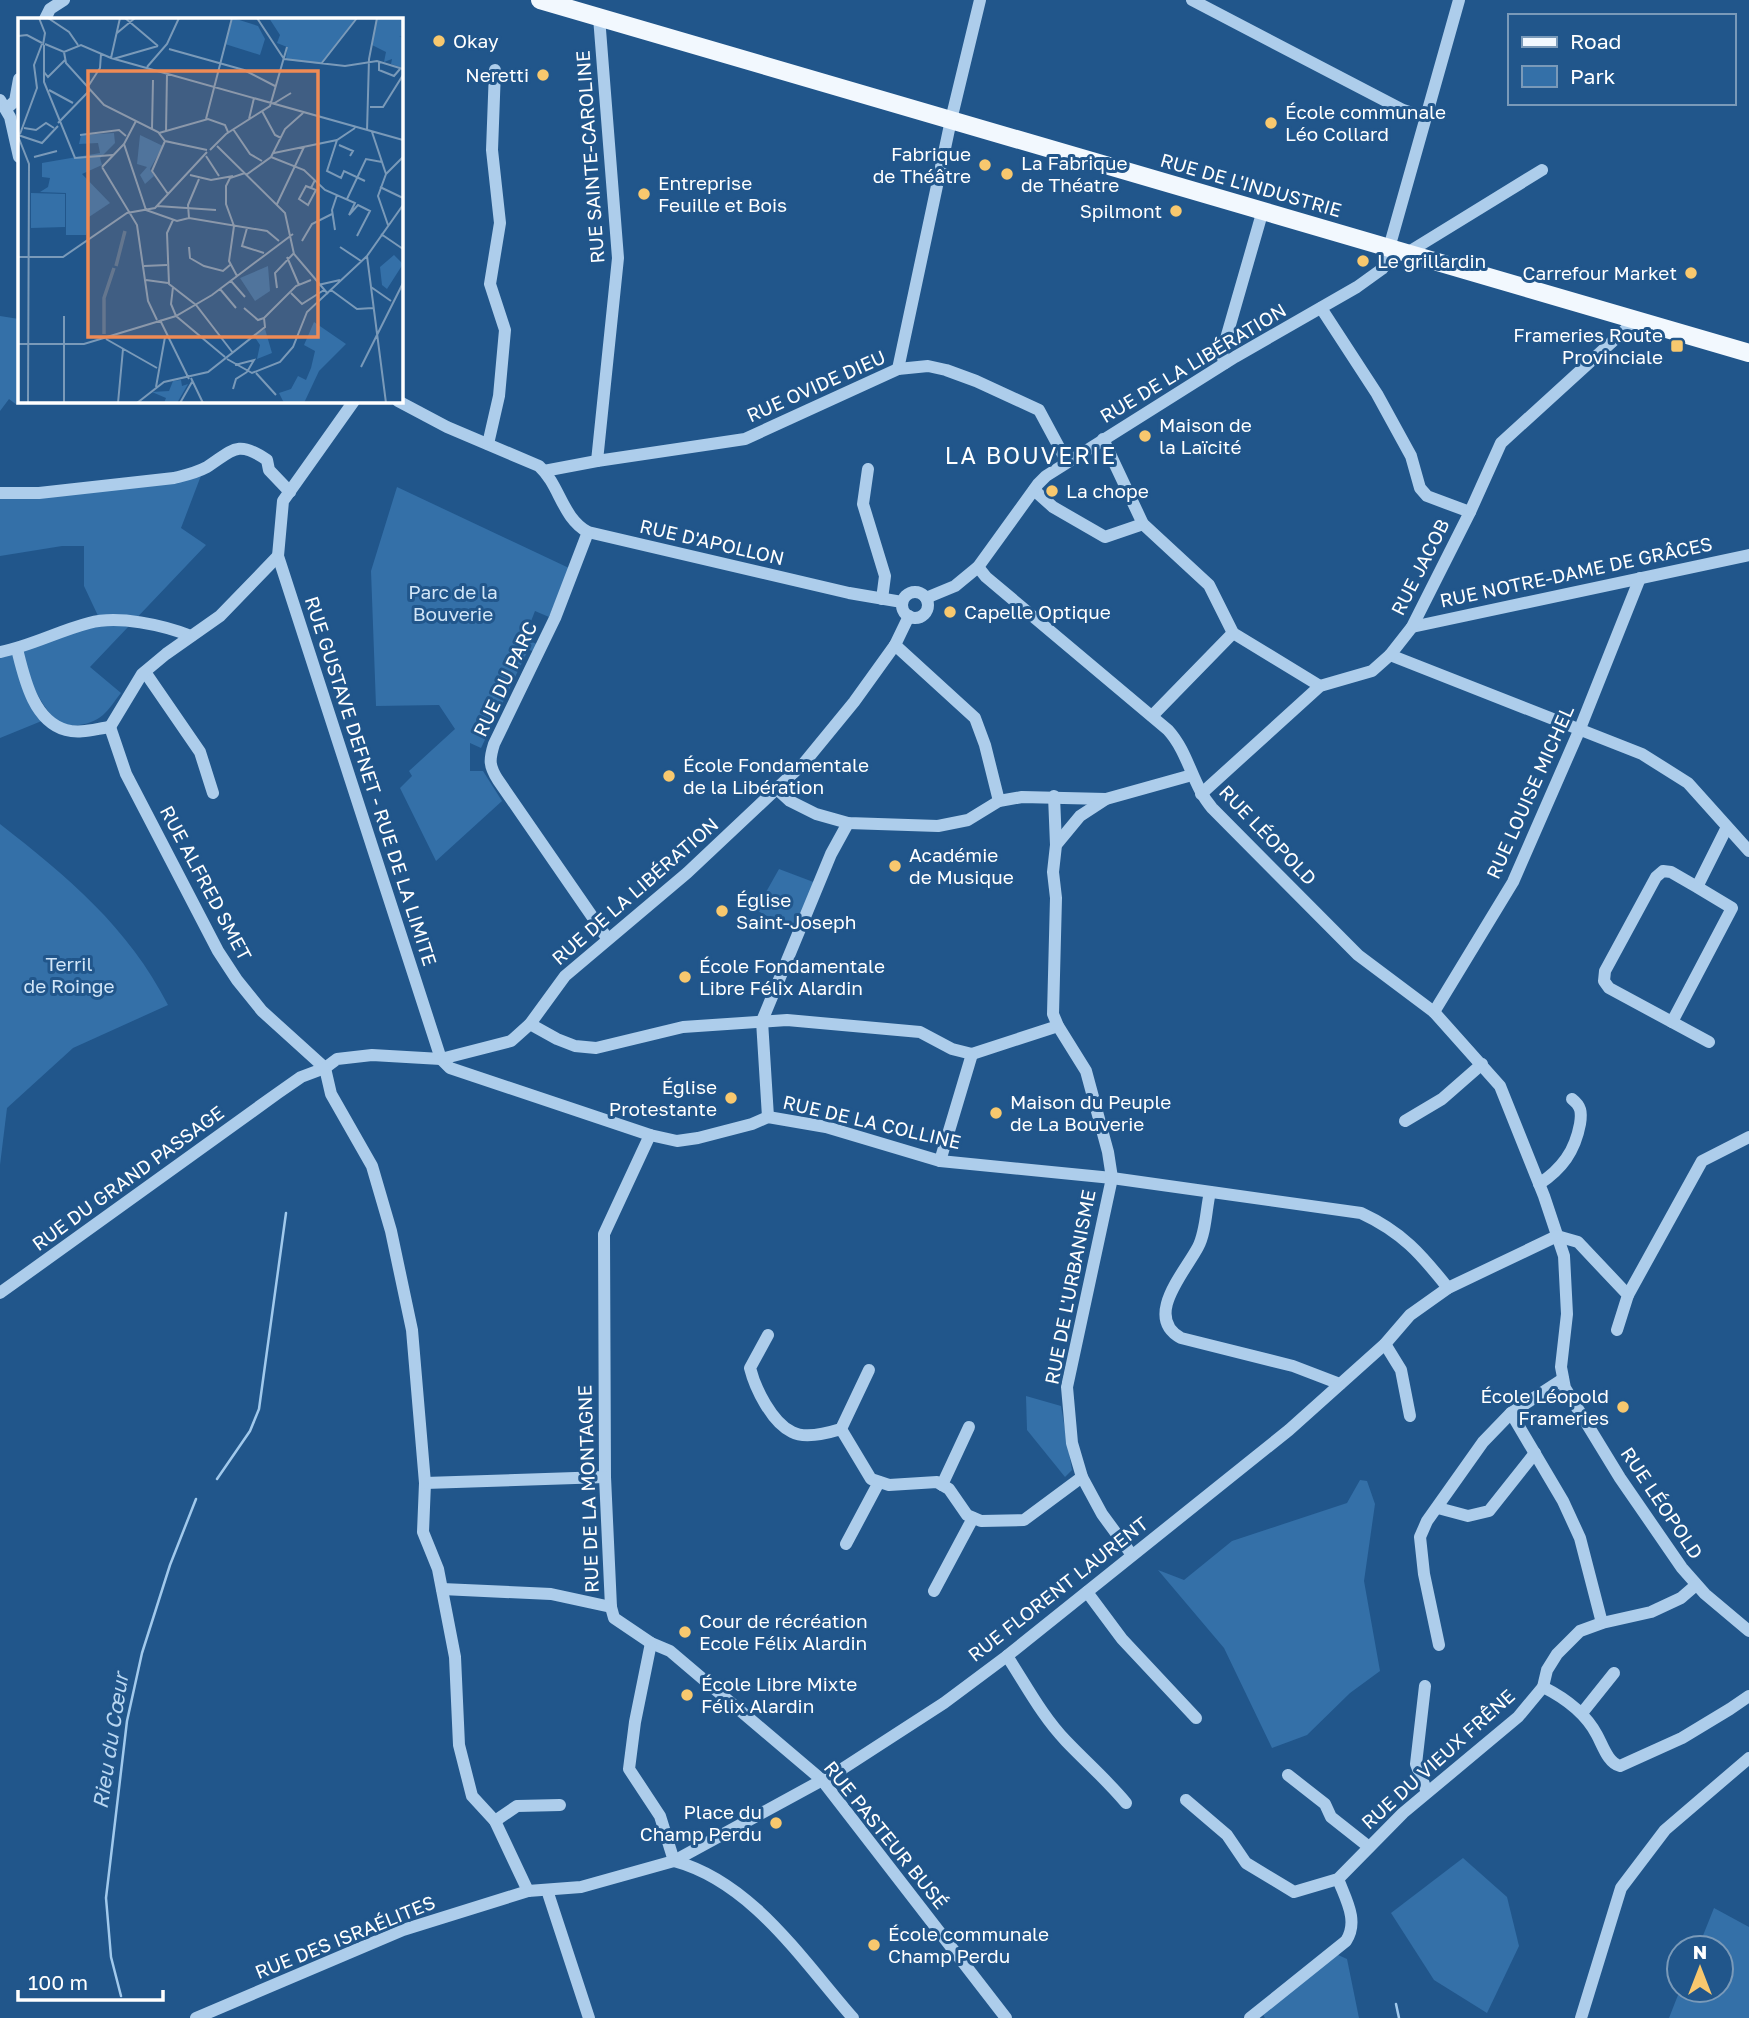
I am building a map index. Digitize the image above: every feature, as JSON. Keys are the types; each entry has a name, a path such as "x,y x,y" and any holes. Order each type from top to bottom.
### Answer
{"main road":[{"name":"RUE DE L'INDUSTRIE","path":"540,0 1749,353"}],"street":[{"path":"46,18 50,9 64,0"},
{"path":"898,369 951,120 980,0"},
{"path":"1192,0 1403,110 1425,117"},
{"path":"1398,251 1425,117 1459,0"},
{"name":"RUE SAINTE-CAROLINE","path":"597,461 618,258 599,17"},
{"path":"488,444 499,396 505,330 490,284 500,223 492,150 495,70"},
{"path":"18,95 15,101 3,104 11,122 18,154"},
{"path":"0,147 14,142"},
{"name":"RUE DE LA LIBÉRATION","path":"926,598 955,586 978,567 1042,479 1225,363 1321,308 1382,269 1398,251 1542,170"},
{"path":"1225,363 1223,349 1263,210"},
{"path":"1321,308 1377,394 1410,456 1420,488 1427,496 1470,512"},
{"name":"RUE JACOB","path":"1201,794 1320,686 1371,671 1390,655 1412,627 1470,512 1501,443 1636,320"},
{"name":"RUE OVIDE DIEU","path":"544,471 745,439 898,369 928,366 946,370 1039,410 1067,462"},
{"name":"RUE GUSTAVE DEFNET - RUE DE LA LIMITE","path":"353,402 283,501 278,556 441,1059"},
{"path":"400,402 436,421 534,463 544,471 572,518 588,531"},
{"path":"1103,439 1143,524 1209,585 1233,633 1320,686"},
{"path":"0,494 80,489 174,478 195,473 227,451 241,449 250,449 267,460 270,470 290,492"},
{"path":"868,469 863,504 885,576 882,599"},
{"path":"1034,490 1053,507 1105,537 1143,524"},
{"name":"RUE D'APOLLON","path":"588,531 849,593 902,602"},
{"name":"RUE DU PARC","path":"588,531 570,581 489,759 490,768 607,938"},
{"name":"RUE NOTRE-DAME DE GRÂCES","path":"1412,627 1749,555"},
{"path":"17,649 23,674 48,722 66,730 80,732 110,727 145,672 220,616 278,556"},
{"name":"RUE LÉOPOLD","path":"978,567 1152,716 1179,743 1201,794 1350,948 1434,1012 1482,1064 1505,1095 1563,1253 1567,1315 1561,1367 1563,1379 1573,1401 1620,1478 1696,1586 1748,1629"},
{"name":"RUE LOUISE MICHEL","path":"1434,1012 1513,882 1579,731 1640,578"},
{"path":"912,592 921,593 926,598 928,606 918,617 909,616 903,610 902,602 906,595 912,592"},
{"name":"RUE DE LA LIBÉRATION","path":"441,1059 512,1041 530,1024 565,976 666,891 777,789 828,736 895,645 909,616"},
{"path":"0,652 17,649 92,622 110,619 170,627 191,636"},
{"path":"1152,716 1233,633"},
{"path":"895,645 975,718 985,745 999,802"},
{"path":"1390,655 1642,754 1688,783 1749,851"},
{"path":"145,672 200,752 213,793"},
{"name":"RUE ALFRED SMET","path":"110,727 126,774 218,951 262,1011 324,1068"},
{"path":"1056,845 1080,816 1106,799 1192,775"},
{"path":"777,789 790,801 807,810 848,822 938,826 968,820 999,802 1021,797 1106,799"},
{"path":"1054,796 1056,845 1053,872 1056,898 1053,1014 1086,1072 1108,1152 1112,1178"},
{"path":"768,1118 762,1021 831,854 848,822"},
{"path":"1697,887 1727,827"},
{"path":"1672,1022 1732,908 1671,872 1663,872 1656,877 1605,971 1604,981 1609,988 1709,1042"},
{"path":"530,1024 575,1046 596,1048 683,1027 787,1020 920,1032 952,1049 971,1054 1058,1026"},
{"path":"940,1161 971,1054"},
{"path":"441,1059 373,1055 337,1059 324,1068 331,1094 373,1166 391,1231 412,1330 425,1483 424,1531 438,1569 455,1657 459,1745 472,1796 495,1821 528,1891"},
{"name":"RUE DE LA COLLINE","path":"441,1059 450,1068 650,1135 677,1141 698,1138 768,1118 826,1127 940,1161 1112,1178 1361,1213 1403,1237 1424,1256 1448,1288"},
{"path":"1405,1121 1442,1099 1482,1064"},
{"name":"RUE DU GRAND PASSAGE","path":"0,1293 301,1077 324,1068"},
{"path":"1539,1184 1564,1163 1577,1142 1582,1113 1572,1099"},
{"name":"RUE DE LA MONTAGNE","path":"650,1135 604,1234 605,1477 611,1606 614,1618 651,1643"},
{"path":"1618,1329 1628,1295 1702,1161 1749,1137"},
{"name":"RUE DE L'URBANISME","path":"1112,1178 1068,1387 1072,1443 1082,1477 1102,1514 1132,1555"},
{"path":"1210,1192 1199,1244 1177,1279 1168,1300 1166,1323 1169,1330 1181,1338 1293,1366 1340,1384"},
{"path":"1557,1236 1578,1242 1628,1295"},
{"name":"RUE FLORENT LAURENT","path":"822,1780 944,1703 1007,1656 1307,1413 1385,1344 1410,1315 1448,1288 1557,1236"},
{"path":"768,1335 750,1368 755,1385 775,1417 791,1432 804,1435 841,1429"},
{"path":"1385,1344 1401,1370 1410,1416"},
{"path":"841,1429 869,1370"},
{"path":"1439,1645 1424,1574 1420,1537 1427,1521 1483,1442 1511,1413 1563,1379"},
{"path":"1511,1413 1580,1538 1602,1623"},
{"path":"942,1485 969,1427"},
{"path":"841,1429 871,1479 889,1485 937,1482 949,1489 967,1515 981,1521 1024,1520 1082,1477"},
{"path":"1438,1508 1468,1516 1489,1511 1535,1453"},
{"path":"425,1483 605,1477"},
{"path":"846,1544 879,1482"},
{"path":"934,1591 973,1518"},
{"name":"RUE DU VIEUX FRÊNE","path":"1338,1879 1427,1793 1518,1717 1543,1686 1547,1670 1567,1642 1580,1632 1602,1623 1651,1612 1681,1598 1696,1586"},
{"path":"442,1588 551,1594 611,1606"},
{"path":"1087,1592 1122,1639 1195,1718"},
{"path":"651,1643 635,1722 629,1769 660,1816 674,1861"},
{"name":"RUE PASTEUR BUSÉ","path":"651,1643 670,1651 822,1780 1006,2018"},
{"path":"1007,1656 1066,1742 1108,1780 1126,1803"},
{"path":"1582,1713 1614,1672"},
{"path":"1425,1686 1416,1764 1427,1793"},
{"path":"1543,1686 1582,1713 1615,1765 1626,1765 1682,1738 1749,1696"},
{"path":"1581,2018 1620,1888 1665,1830 1749,1758"},
{"path":"1288,1775 1325,1804 1335,1822 1369,1847"},
{"path":"674,1861 822,1780"},
{"path":"1186,1800 1227,1835 1246,1863 1294,1892 1338,1879 1353,1921 1352,1933 1346,1941 1250,2018"},
{"path":"495,1821 517,1806 560,1805"},
{"path":"674,1861 698,1868 754,1907 853,2018"},
{"name":"RUE DES ISRAÉLITES","path":"196,2018 403,1930 528,1891 581,1887 674,1861"},
{"path":"547,1890 589,2018"}],"green space":[{"path":"0,316 18,319 18,400 17,405 9,399 0,411"},
{"path":"202,473 181,528 206,545 90,667 121,693 98,719 77,725 63,724 48,711 22,668 49,718 0,738 0,652 100,620 84,586 84,546 62,546 0,556 0,497"},
{"name":"Parc de la Bouverie","path":"397,487 569,568 549,617 535,611 524,639 537,644 534,651 528,650 481,748 470,743 470,771 483,771 502,801 436,861 400,788 412,776 409,771 455,729 439,705 376,706 371,571"},
{"name":"Terril de Roinge","path":"0,824 72,884 115,927 152,977 168,1005 73,1048 7,1108 0,1165"},
{"path":"779,869 816,883 795,931 756,910"},
{"path":"1026,1396 1061,1406 1072,1470 1065,1477 1027,1430"},
{"path":"1360,1480 1367,1481 1375,1504 1364,1581 1380,1671 1350,1693 1307,1735 1272,1748 1224,1648 1158,1570 1184,1580 1232,1541 1347,1503"},
{"path":"1463,1858 1507,1897 1519,1946 1487,2013 1434,1980 1391,1913"},
{"path":"1714,1908 1749,1927 1749,2018 1669,2018 1674,2004 1735,2004 1735,1934 1704,1934"},
{"path":"1336,1954 1347,1959 1359,2018 1265,2018 1262,2013"}],"waterway":[{"name":"Rieu du Cœur","path":"217,1479 250,1431 259,1409 286,1213"},
{"name":"Rieu du Cœur","path":"121,1996 111,1957 106,1898 127,1721 142,1653 170,1565 196,1499"},
{"path":"1396,2004 1399,2018"}],"place":[{"name":"Okay","path":"439,41"},
{"name":"Neretti","path":"543,75"},
{"name":"École communale Léo Collard","path":"1271,123"},
{"name":"Fabrique de Théâtre","path":"985,165"},
{"name":"La Fabrique de Théatre","path":"1007,174"},
{"name":"Entreprise Feuille et Bois","path":"644,194"},
{"name":"Spilmont","path":"1176,211"},
{"name":"Le grillardin","path":"1363,261"},
{"name":"Carrefour Market","path":"1691,273"},
{"name":"Frameries Route Provinciale","path":"1677,346"},
{"name":"Maison de la Laïcité","path":"1145,436"},
{"name":"La chope","path":"1052,491"},
{"name":"Capelle Optique","path":"950,612"},
{"name":"École Fondamentale de la Libération","path":"669,776"},
{"name":"Académie de Musique","path":"895,866"},
{"name":"Église Saint-Joseph","path":"722,911"},
{"name":"École Fondamentale Libre Félix Alardin","path":"685,977"},
{"name":"Église Protestante","path":"731,1098"},
{"name":"Maison du Peuple de La Bouverie","path":"996,1113"},
{"name":"École Léopold Frameries","path":"1623,1407"},
{"name":"Cour de récréation Ecole Félix Alardin","path":"685,1632"},
{"name":"École Libre Mixte Félix Alardin","path":"687,1695"},
{"name":"Place du Champ Perdu","path":"776,1823"},
{"name":"École communale Champ Perdu","path":"874,1945"}],"district":[{"name":"LA BOUVERIE","path":"1031,456"}]}
